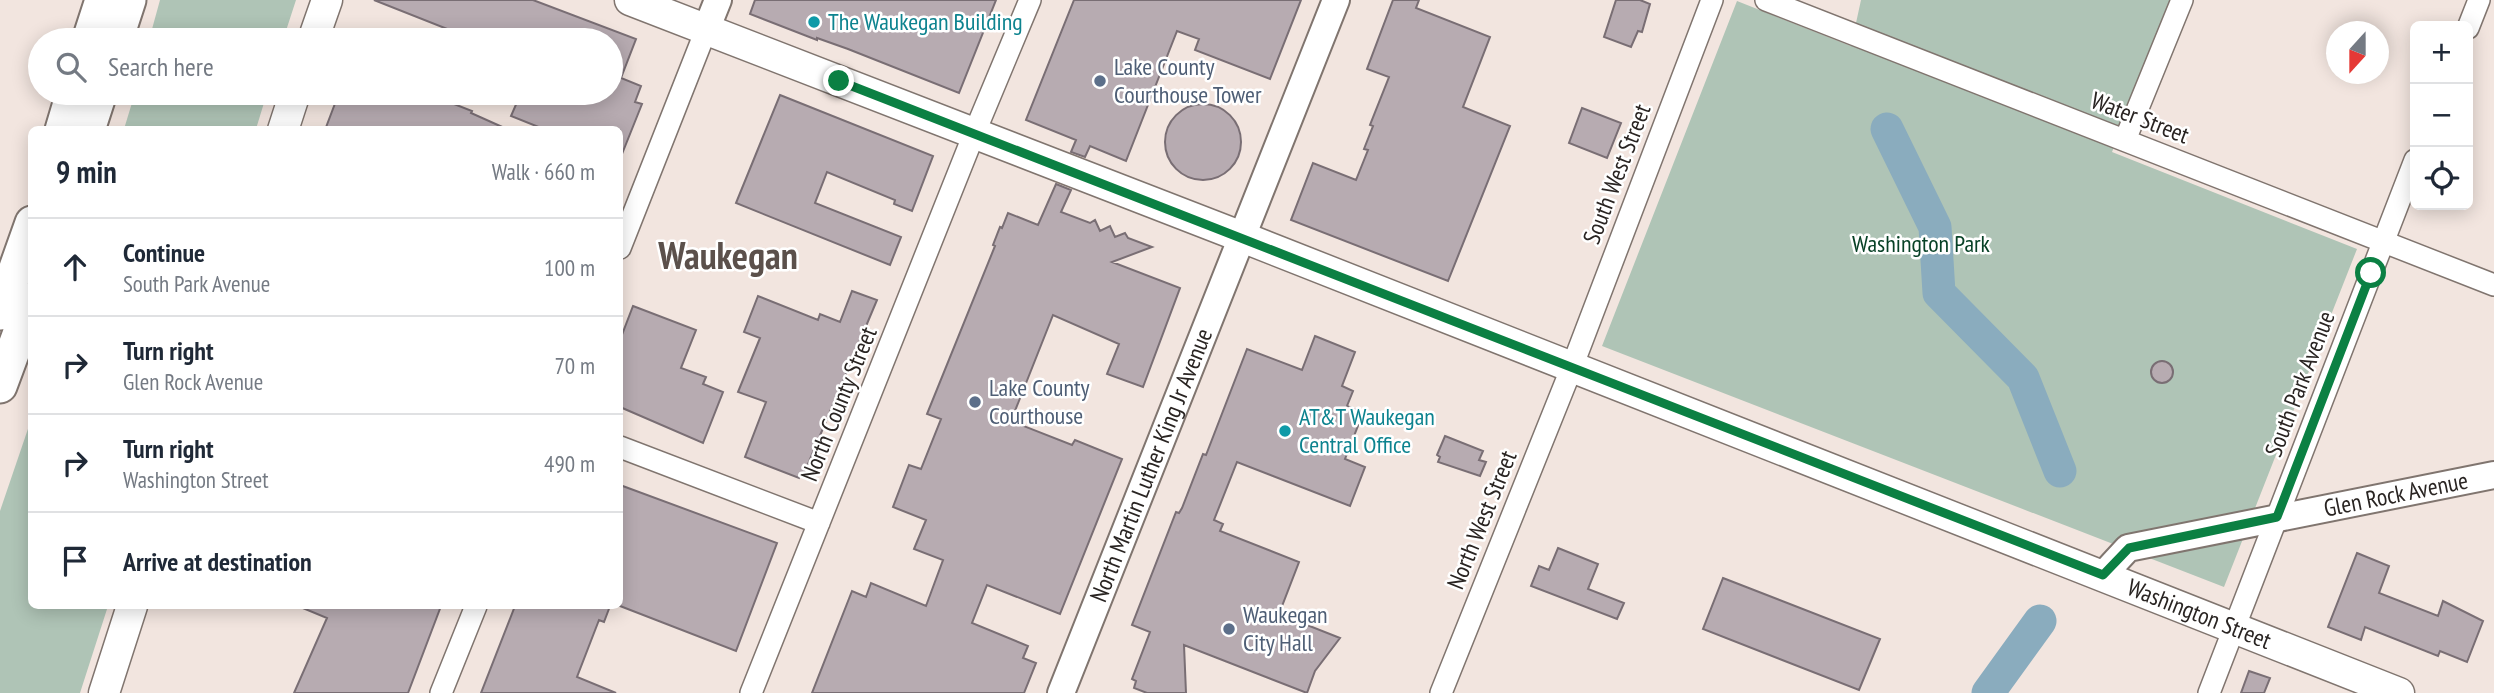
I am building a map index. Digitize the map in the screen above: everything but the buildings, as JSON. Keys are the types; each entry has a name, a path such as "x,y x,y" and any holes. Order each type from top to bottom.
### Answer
{"highway":[{"path":"93,28 102,0"},
{"path":"120,28 129,0"},
{"path":"63,126 69,105"},
{"path":"89,126 96,105"},
{"path":"0,386 10,300 28,237"}],"main road":[{"path":"317,28 327,0"},
{"name":"Washington Street","path":"630,0 1242,237 2399,693"},
{"path":"284,126 291,105"},
{"path":"104,693 131,609"}],"street":[{"path":"623,240 718,0"},
{"name":"North County Street","path":"751,693 1030,0"},
{"name":"North Martin Luther King Jr Avenue","path":"1061,693 1336,0"},
{"name":"South West Street","path":"1572,367 1712,0"},
{"name":"Water Street","path":"1766,0 2494,285"},
{"path":"2125,140 2182,0"},
{"path":"2471,21 2479,0"},
{"name":"South Park Avenue","path":"2209,693 2410,173"},
{"name":"North West Street","path":"1441,693 1572,367"},
{"path":"623,448 819,523"},
{"name":"Glen Rock Avenue","path":"2103,575 2129,548 2494,475"},
{"path":"441,693 475,609"}],"green space":[{"path":"160,0 296,0 287,28 152,28"},
{"name":"Washington Park","path":"1861,0 2171,0 2112,152 2357,249 2224,587 1602,346 1737,1 1851,46"},
{"path":"131,105 263,105 257,126 125,126"},
{"path":"28,429 28,609 107,609 80,693 0,693 0,511"}],"waterway":[{"path":"1887,129 1935,227 1939,293 2023,378 2060,471"},
{"path":"1988,693 2040,621"}],"place":[{"name":"The Waukegan Building","path":"814,22"},
{"name":"Lake County Courthouse Tower","path":"1100,81"},
{"name":"Lake County Courthouse","path":"975,402"},
{"name":"AT&T Waukegan Central Office","path":"1285,431"},
{"name":"Waukegan City Hall","path":"1229,629"}],"district":[{"name":"Waukegan","path":"728,256"}],"route":[{"path":"839,81 2103,575 2129,548 2277,517 2371,273"}]}
